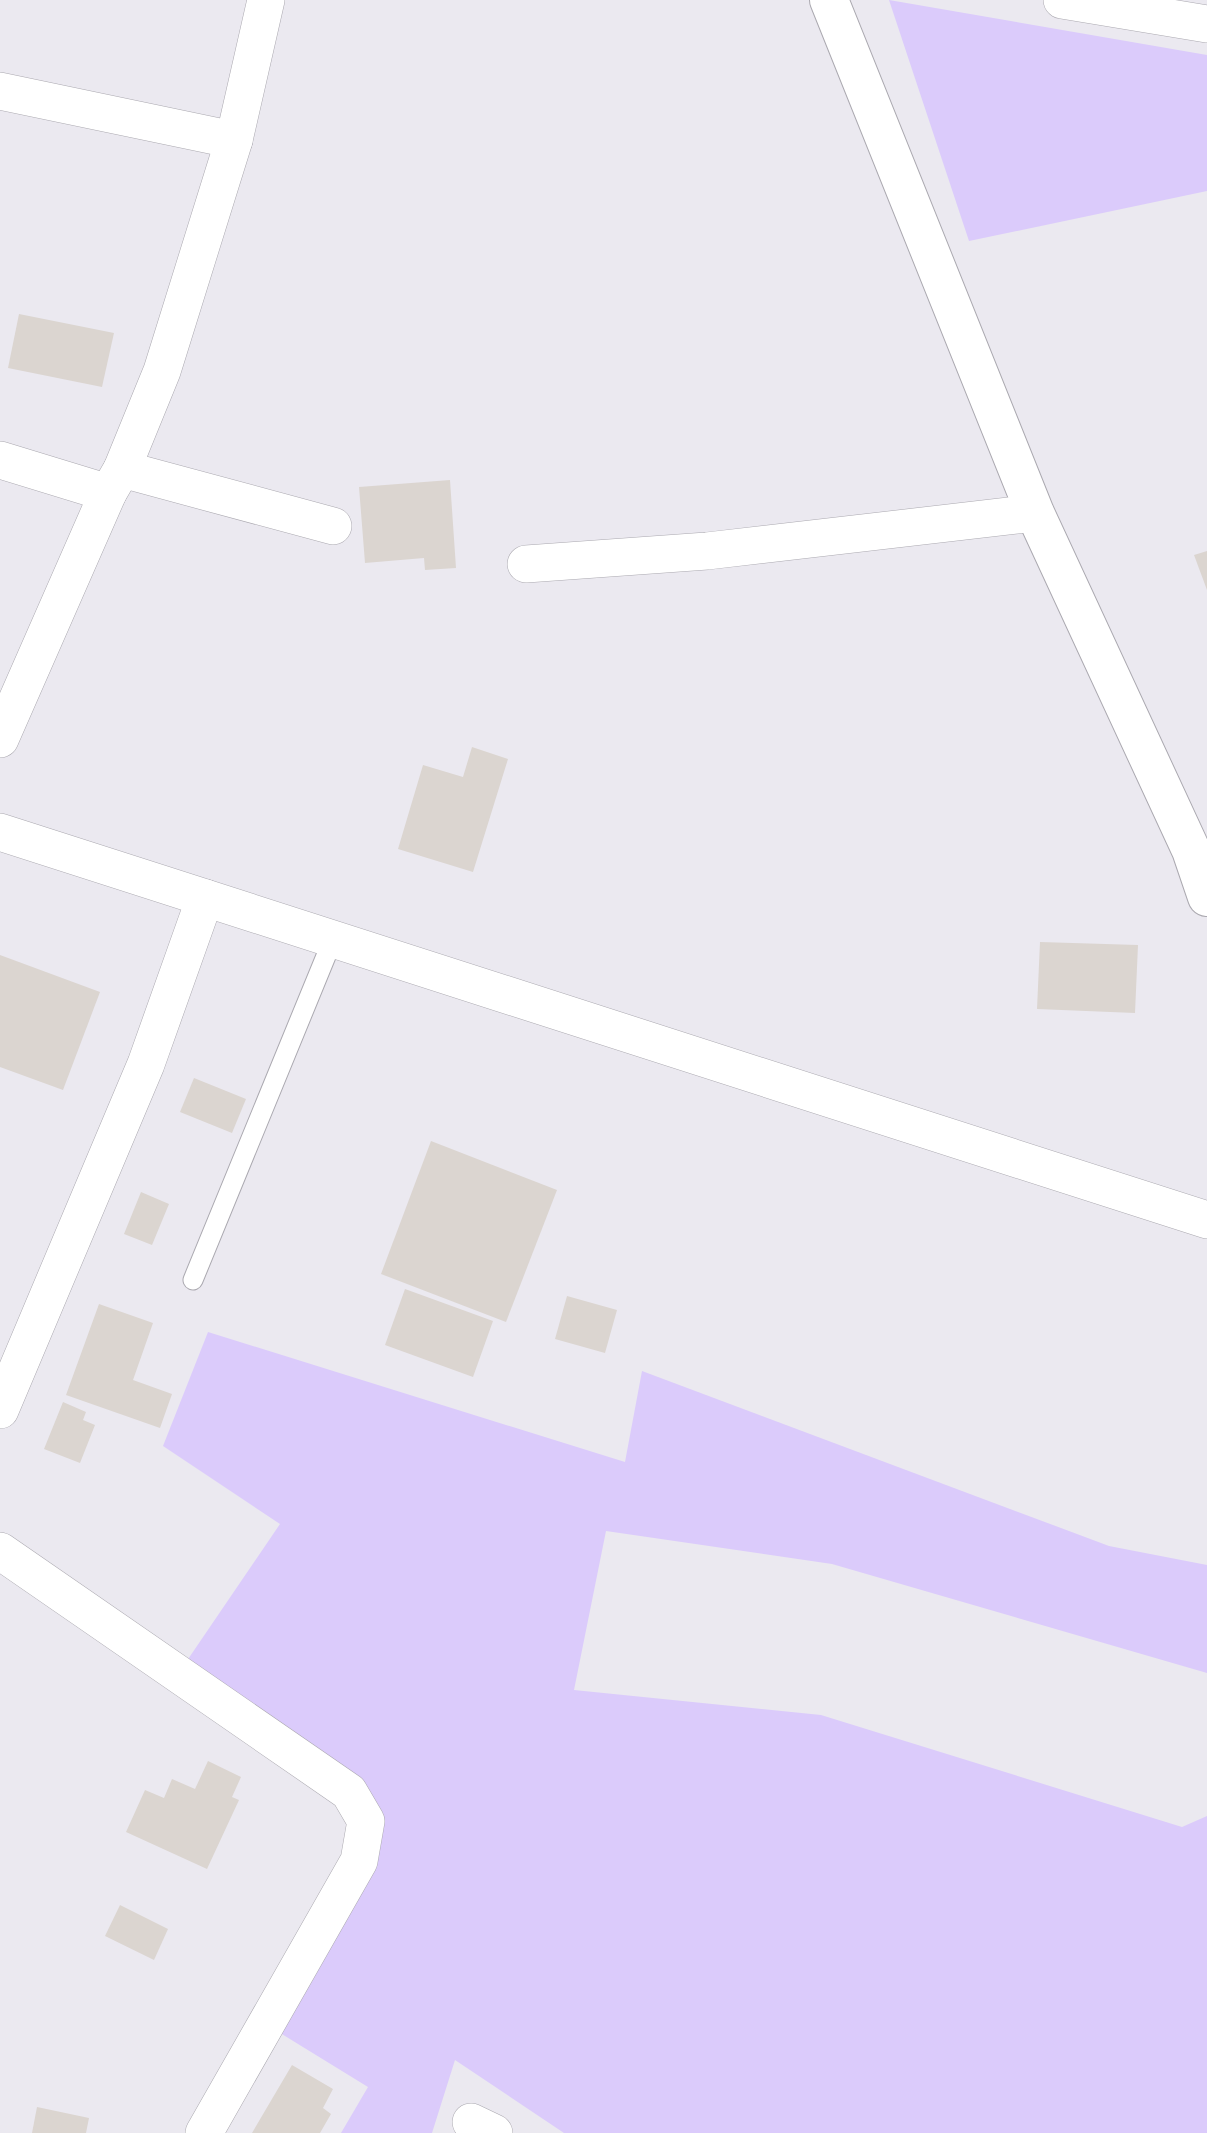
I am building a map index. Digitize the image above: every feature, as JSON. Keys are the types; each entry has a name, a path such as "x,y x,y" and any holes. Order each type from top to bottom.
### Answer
{"street":[{"path":"0,739 162,371 234,140 266,0"},
{"path":"829,0 1035,513 1191,850 1207,897"},
{"path":"1062,0 1207,24"},
{"path":"0,91 234,140"},
{"path":"0,460 333,526"},
{"path":"526,564 734,548 1035,513"},
{"path":"0,832 1207,1220"},
{"path":"0,1410 146,1064 205,898"},
{"path":"0,1551 349,1792 366,1821 359,1861 204,2133"}],"lane":[{"path":"193,1280 333,939"}],"shaded area":[{"path":"889,0 1207,55 1207,191 969,241"},
{"path":"208,1332 625,1462 642,1371 1109,1546 1207,1565 1207,1673 832,1564 606,1531 574,1690 821,1715 1182,1827 1207,1816 1207,2133 564,2133 455,2060 432,2133 341,2133 368,2087 272,2028 379,1819 182,1668 280,1524 163,1446"}],"building":[{"path":"19,314 114,333 102,387 8,368"},
{"path":"450,480 456,568 425,570 424,558 365,563 359,487"},
{"path":"1207,551 1207,590 1194,555"},
{"path":"472,747 508,759 473,872 398,849 423,765 463,777"},
{"path":"1040,942 1138,945 1135,1013 1037,1009"},
{"path":"0,955 100,992 63,1090 0,1067"},
{"path":"194,1078 246,1099 232,1133 180,1112"},
{"path":"431,1141 557,1190 506,1322 381,1274"},
{"path":"141,1192 169,1204 152,1245 124,1234"},
{"path":"405,1289 493,1321 473,1377 385,1345"},
{"path":"567,1296 617,1310 605,1353 555,1339"},
{"path":"99,1304 153,1323 133,1380 172,1394 160,1428 66,1395"},
{"path":"63,1402 86,1412 83,1420 95,1425 80,1463 44,1449"},
{"path":"208,1761 241,1777 232,1797 239,1800 207,1869 126,1832 145,1790 164,1798 172,1779 195,1789"},
{"path":"120,1905 168,1929 154,1960 105,1936"},
{"path":"292,2065 333,2089 323,2108 331,2114 320,2133 252,2133"},
{"path":"37,2107 89,2118 86,2133 32,2133"}]}
